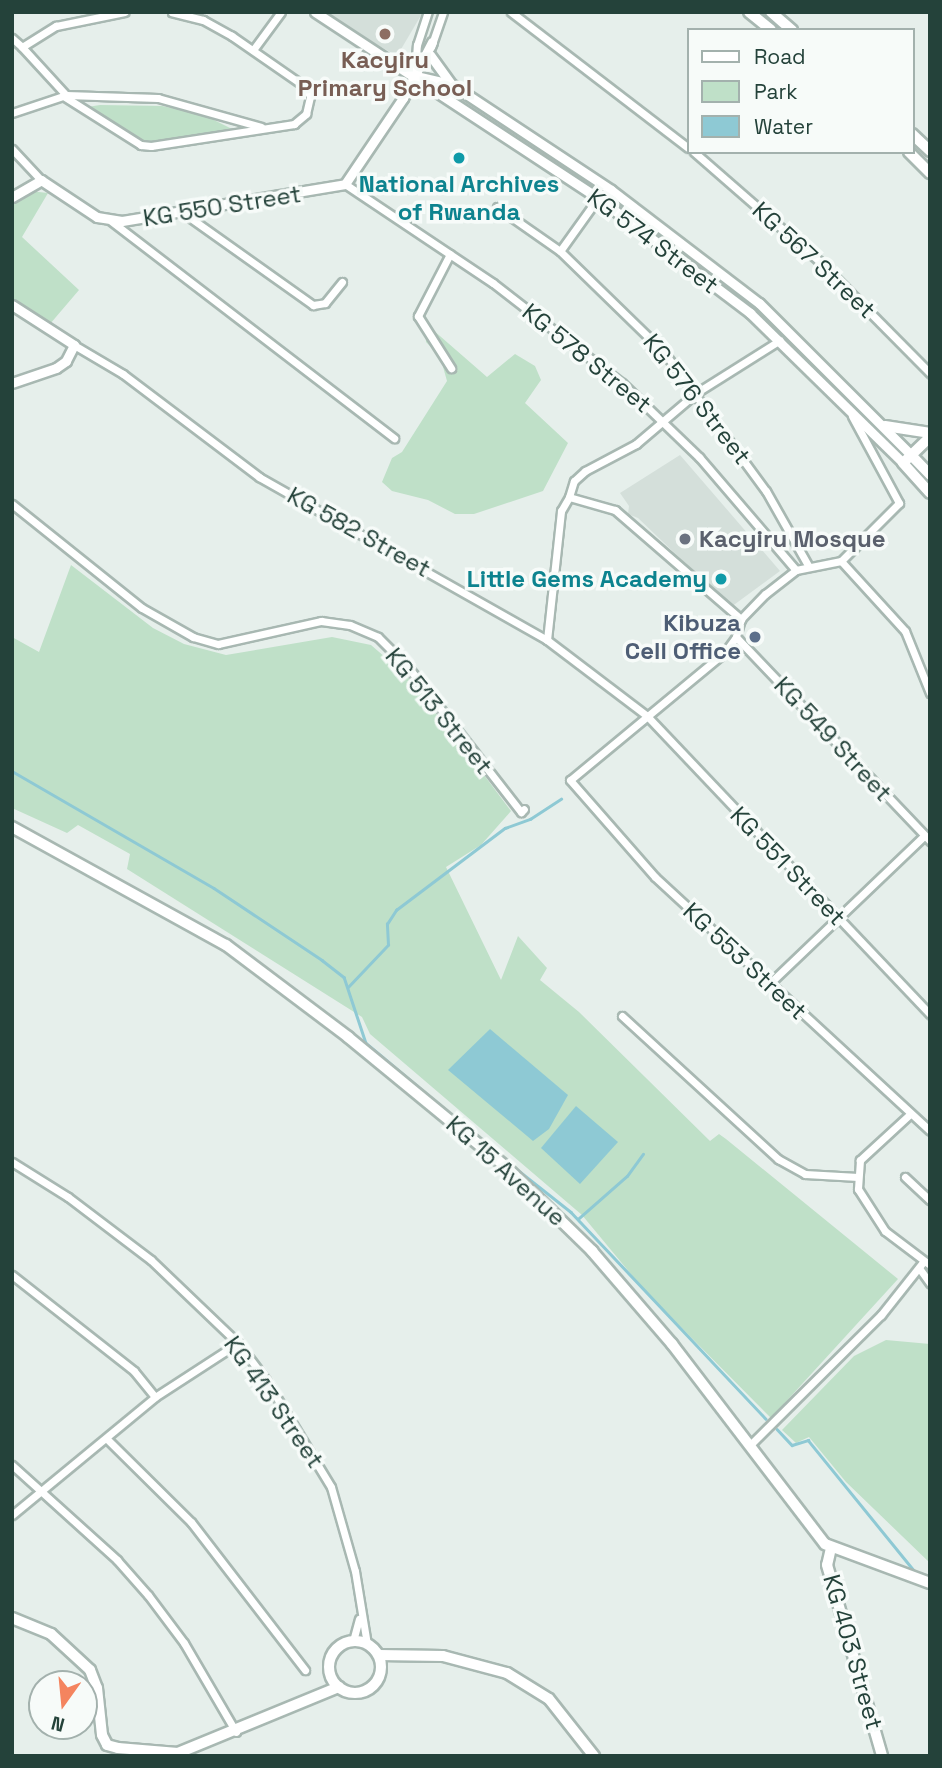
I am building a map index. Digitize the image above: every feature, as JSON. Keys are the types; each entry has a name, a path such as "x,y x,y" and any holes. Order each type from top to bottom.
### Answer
{"main road":[{"path":"749,12 769,28"},
{"path":"771,12 790,28"},
{"path":"914,136 930,151"},
{"path":"911,154 930,173"},
{"path":"886,426 930,435"},
{"path":"930,435 907,459 925,471 930,493"},
{"name":"KG 15 Avenue","path":"12,827 162,908 289,989 505,1166 592,1251 751,1444 811,1529 831,1548 930,1583"},
{"name":"KG 403 Street","path":"831,1548 827,1565 882,1756"},
{"path":"12,1618 51,1634 90,1671 107,1745 178,1753 236,1732 321,1693 339,1687 363,1691 375,1684 381,1669 379,1655 367,1644 353,1641 332,1655 331,1675 321,1693"},
{"path":"379,1655 462,1660 524,1681 558,1708 594,1756"},
{"path":"381,1669 404,1656"},
{"path":"331,1675 339,1687"}],"street":[{"path":"22,47 56,26 125,12"},
{"path":"12,38 65,96 141,145 295,124 306,114 310,96 253,50 203,20 172,12"},
{"path":"253,50 281,12"},
{"name":"KG 574 Street","path":"315,12 598,198 750,313 907,459"},
{"path":"415,76 417,45 428,12"},
{"path":"345,184 404,98 432,42 443,12"},
{"path":"511,12 687,147"},
{"path":"432,42 430,55 452,84 611,190 759,303 886,426 907,459"},
{"path":"415,76 452,84"},
{"path":"12,113 65,96 158,99 263,128"},
{"path":"12,149 41,180 12,197"},
{"name":"KG 567 Street","path":"696,154 819,261 930,373"},
{"name":"KG 550 Street","path":"41,180 111,221 182,212 345,184"},
{"name":"KG 578 Street","path":"345,184 526,308 664,420 796,570"},
{"path":"560,251 598,198"},
{"name":"KG 576 Street","path":"497,207 560,251 639,325 696,393 766,491 809,567"},
{"path":"182,212 313,305 325,303 341,282"},
{"path":"111,221 394,438"},
{"path":"654,242 663,230"},
{"path":"450,254 418,316 451,368"},
{"path":"750,313 759,303"},
{"path":"12,304 74,345 66,361 56,368 12,383"},
{"path":"547,640 561,512 574,481 585,471 636,444 696,393 780,340"},
{"name":"KG 582 Street","path":"74,345 123,374 259,477 547,640 647,716"},
{"name":"KG 574 Street","path":"841,561 895,508 900,497 848,407"},
{"path":"569,497 615,510 741,619"},
{"name":"KG 513 Street","path":"12,504 142,608 193,637 231,642 321,621 350,625 378,637 408,667 521,811 524,809"},
{"path":"647,716 694,679 736,637 741,619 796,570 841,561 905,631 930,694"},
{"name":"KG 549 Street","path":"736,637 927,839"},
{"name":"KG 553 Street","path":"647,716 569,780 655,877 909,1115 930,1131"},
{"name":"KG 551 Street","path":"647,716 930,1014"},
{"path":"769,984 927,839"},
{"path":"622,1016 778,1159 805,1174 858,1177"},
{"path":"909,1115 860,1160 858,1189 885,1231 924,1265 930,1283"},
{"name":"KG 413 Street","path":"12,1161 68,1197 151,1260 238,1343 293,1420 331,1487 355,1570 360,1614 367,1644"},
{"path":"905,1177 930,1200"},
{"path":"751,1444 881,1315 924,1265"},
{"path":"12,1275 134,1371 155,1397"},
{"path":"12,1515 108,1440 155,1397 238,1343"},
{"path":"108,1440 191,1522 304,1670"},
{"path":"12,1465 43,1490 148,1595 184,1643 236,1732"},
{"name":"KG 413 Street","path":"353,1641 360,1614"}],"shaded area":[{"name":"Kacyiru Primary School","path":"320,12 423,12 397,56"},
{"path":"680,455 780,571 731,607 638,518 628,514 629,506 620,493"}],"green space":[{"path":"100,105 162,106 202,114 238,132 139,145 81,108"},
{"path":"20,190 48,193 22,237 79,290 50,324 43,317 28,319 12,307 12,197"},
{"path":"425,323 487,377 515,354 535,366 541,380 525,403 568,443 543,491 474,514 455,514 428,500 392,491 382,482 392,458 402,452 447,381 440,356 426,342"},
{"path":"71,565 153,628 184,644 226,655 332,637 371,645 415,683 511,811 481,845 446,867 501,980 518,936 547,968 540,980 579,1012 710,1141 719,1134 726,1139 898,1279 771,1418 645,1291 582,1215 370,1034 362,1017 127,869 130,854 78,825 67,833 12,808 12,637 39,652"},
{"path":"886,1340 930,1344 930,1563 846,1482 809,1437 796,1443 782,1430 854,1356"}],"water":[{"path":"490,1029 568,1095 549,1129 533,1141 448,1070"},
{"path":"576,1106 618,1142 580,1184 541,1148"}],"waterway":[{"path":"12,771 214,888 344,977 366,1043 488,1145"},
{"path":"348,987 388,945 387,924 396,910 505,828 530,819 561,799"},
{"path":"578,1219 627,1176 643,1154"},
{"path":"509,1163 571,1212 766,1419"},
{"path":"777,1429 792,1445 808,1440 916,1573"}],"place":[{"name":"Kacyiru Primary School","path":"385,34"},
{"name":"National Archives of Rwanda","path":"459,158"},
{"name":"Kacyiru Mosque","path":"685,539"},
{"name":"Little Gems Academy","path":"721,579"},
{"name":"Kibuza Cell Office","path":"755,637"}]}
